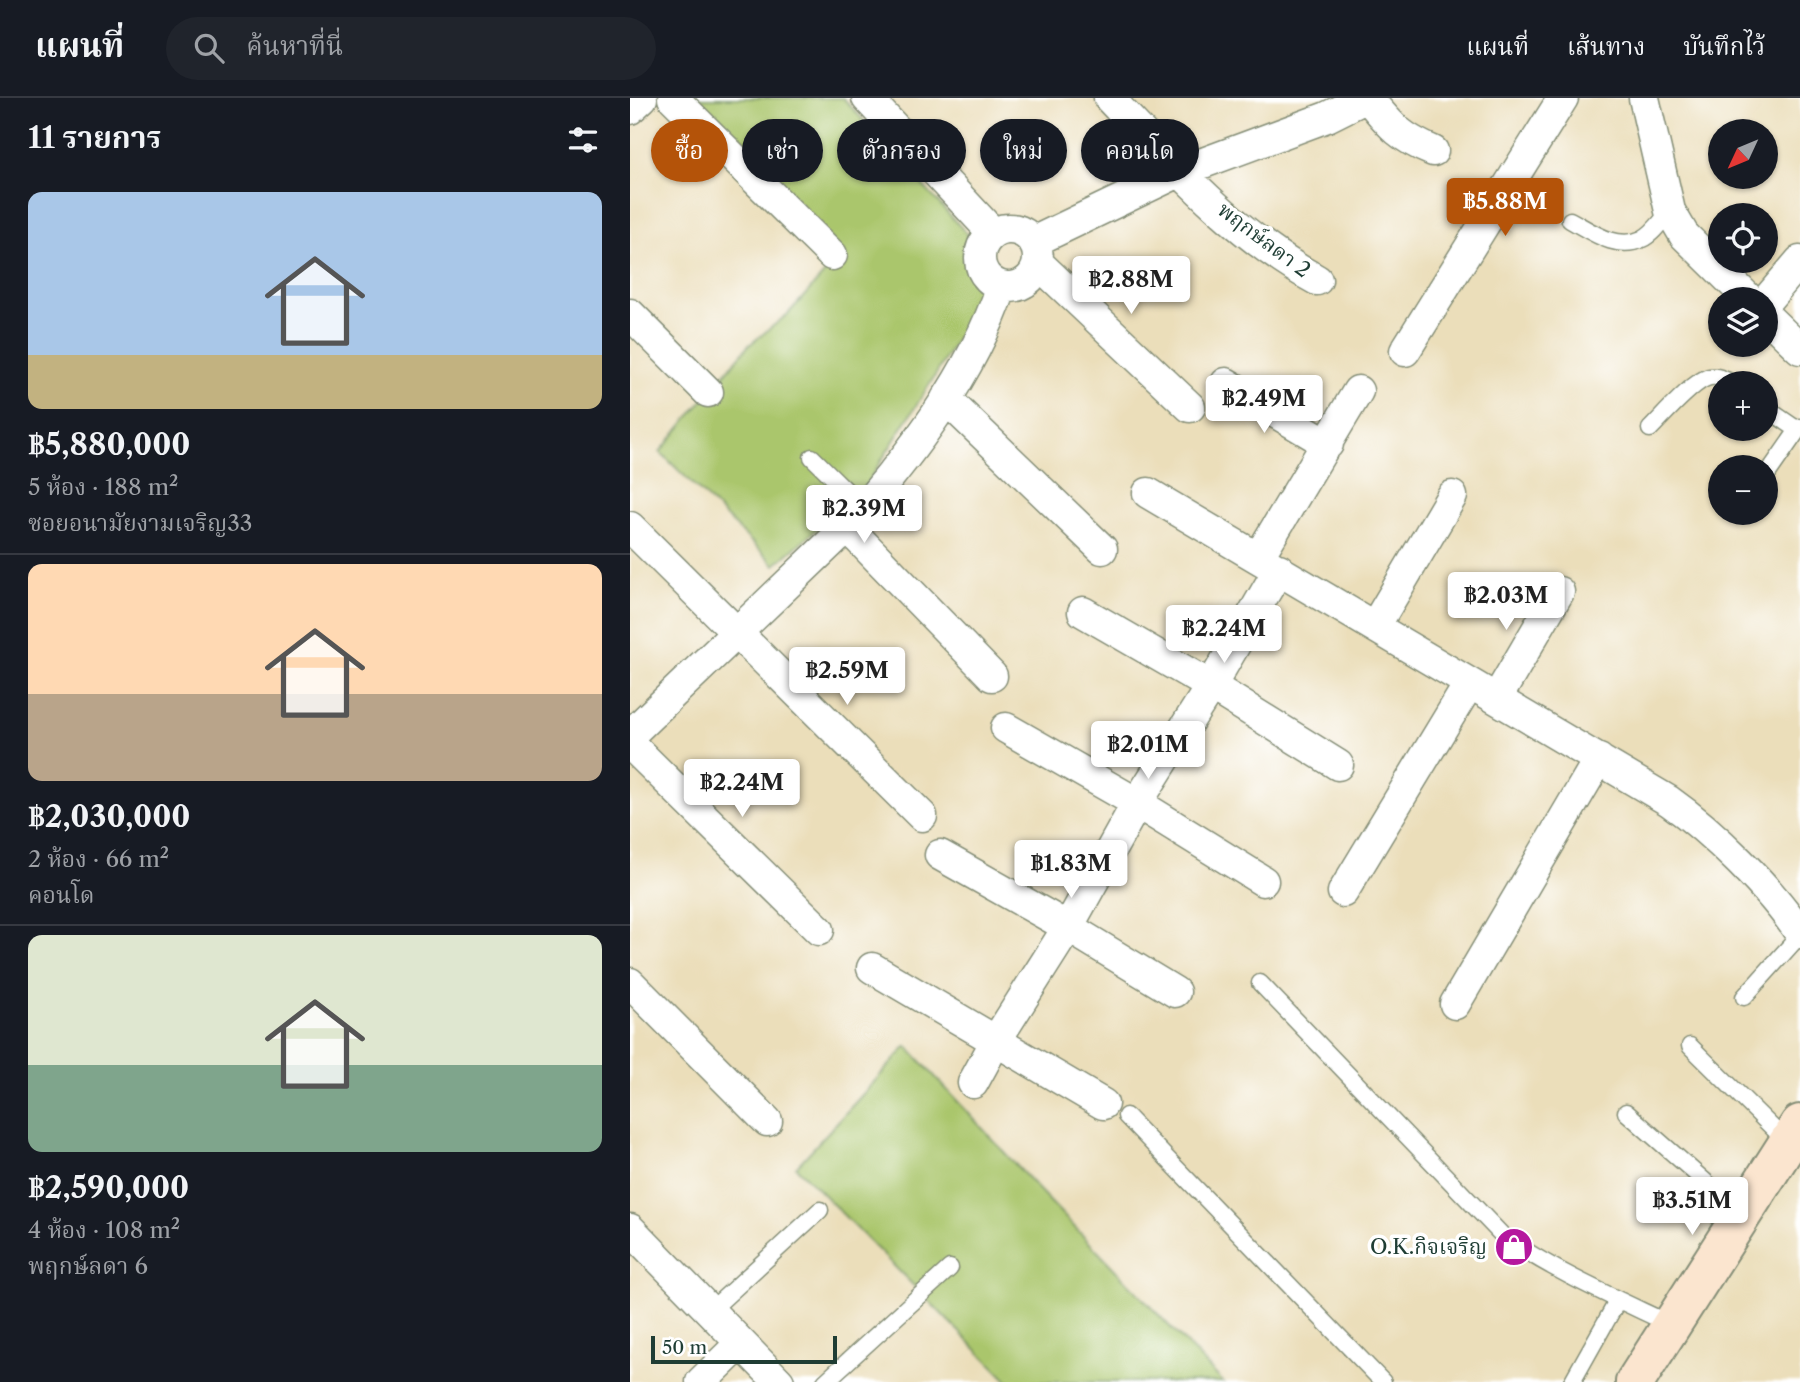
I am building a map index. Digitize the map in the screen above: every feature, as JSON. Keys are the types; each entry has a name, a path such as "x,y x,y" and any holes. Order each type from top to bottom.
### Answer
{"street":[{"path":"630,109 642,98"},
{"path":"673,98 832,255"},
{"path":"867,98 993,233"},
{"name":"พฤกษ์ลดา 2","path":"1110,98 1130,119"},
{"path":"1199,163 1319,107 1367,98 1408,141 1433,151"},
{"path":"1405,351 1563,98"},
{"path":"1644,98 1670,211 1684,235 1737,287"},
{"path":"1161,182 1036,252 1029,280 1012,287 1002,286 993,282 981,267 981,248 993,233 1020,230 1036,252 1190,407"},
{"name":"พฤกษ์ลดา 2","path":"1191,182 1264,245 1290,265 1317,280"},
{"path":"1778,287 1800,261"},
{"path":"630,735 855,517 909,453 946,399 989,324 1002,286"},
{"path":"630,314 708,392"},
{"path":"1778,328 1800,349"},
{"path":"1226,383 1328,444"},
{"path":"973,1083 1068,927 1137,803 1211,686 1328,444 1359,391"},
{"path":"946,399 1102,549"},
{"path":"1148,493 1469,684 1497,698 1683,811 1755,879 1797,926"},
{"path":"1375,626 1452,496"},
{"path":"855,517 992,676"},
{"path":"630,527 922,816"},
{"path":"1497,698 1559,592"},
{"path":"1083,612 1211,686 1338,765"},
{"path":"1343,892 1469,684"},
{"path":"1006,728 1137,803 1263,880"},
{"path":"630,744 819,930"},
{"path":"1455,1004 1599,759"},
{"path":"940,855 1068,927 1175,992"},
{"path":"872,968 1115,1110"},
{"path":"630,983 767,1121"},
{"path":"1635,1382 1794,1134"},
{"path":"630,1229 779,1382"},
{"path":"701,1382 741,1343"}],"lane":[{"path":"1570,220 1611,242 1625,243 1644,238 1670,211"},
{"path":"1650,429 1698,382 1708,377"},
{"path":"1778,415 1799,428 1778,459"},
{"path":"812,457 855,517"},
{"path":"1744,997 1797,926"},
{"path":"1261,983 1502,1235 1528,1254 1567,1276 1672,1325"},
{"path":"1690,1046 1794,1134"},
{"path":"1115,1110 1383,1382"},
{"path":"1626,1112 1742,1214"},
{"path":"710,1311 820,1210"},
{"path":"825,1382 950,1268"},
{"path":"1572,1382 1618,1300"}],"green space":[{"path":"691,98 843,98 862,119 837,119 837,182 920,182 968,235 981,298 864,488 775,565 660,452 748,346 788,314 843,253 773,182 823,182 823,119 742,119 742,150 728,136 728,119 712,119"},
{"path":"907,1046 1038,1189 1223,1382 1009,1382 796,1167"}],"place":[{"name":"O.K.กิจเจริญ","path":"1514,1247"}]}
